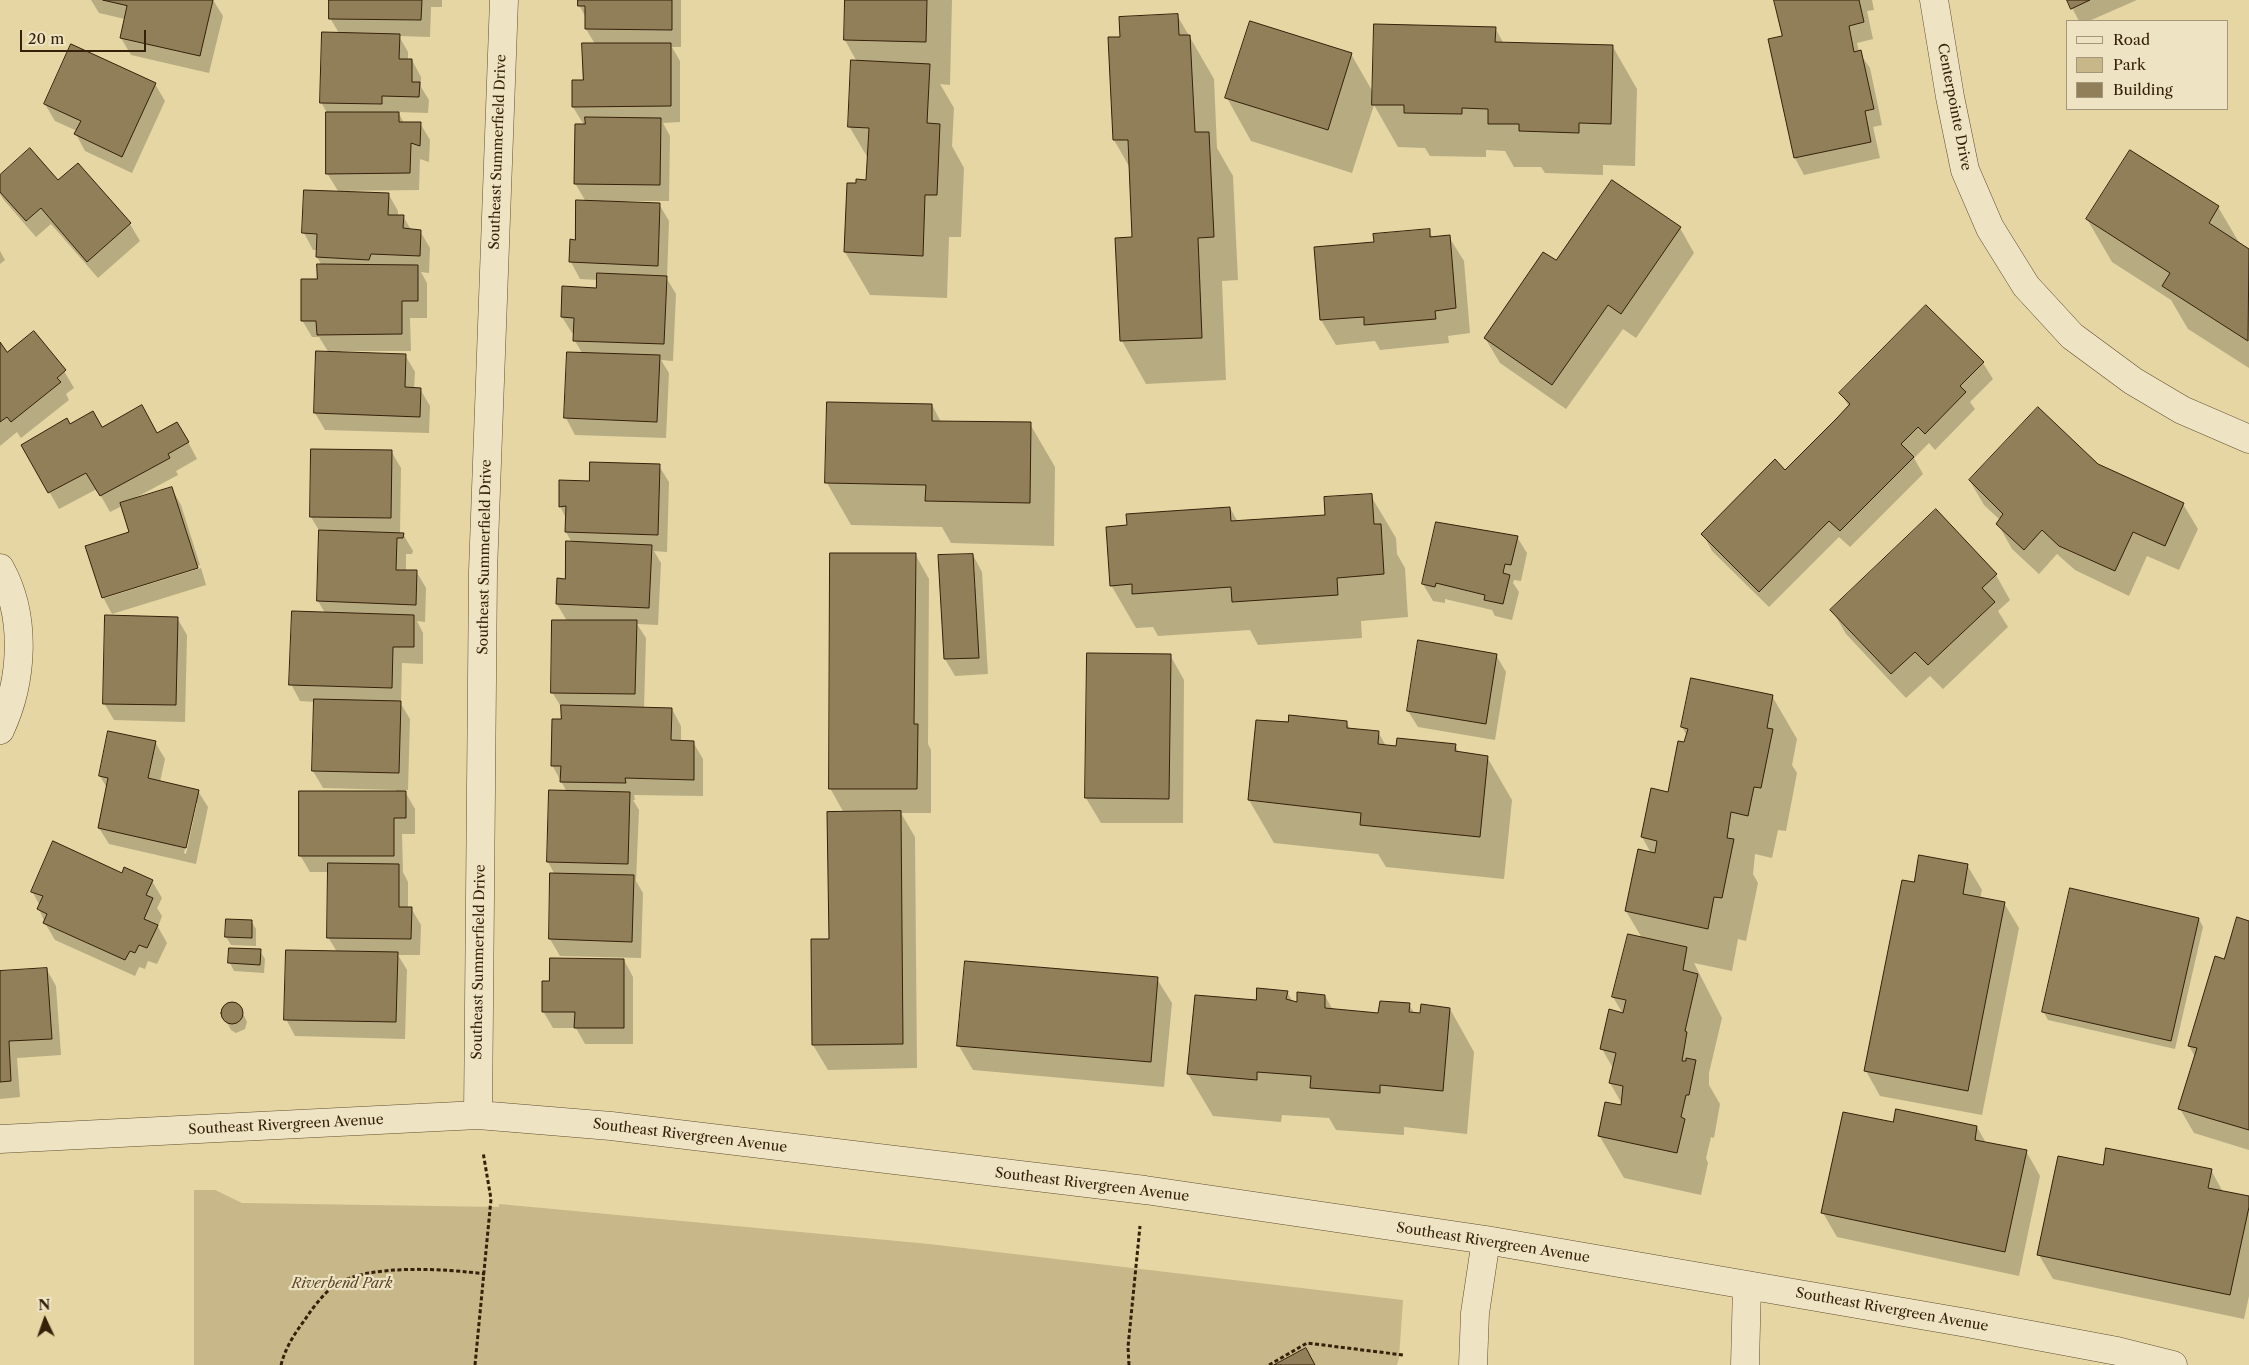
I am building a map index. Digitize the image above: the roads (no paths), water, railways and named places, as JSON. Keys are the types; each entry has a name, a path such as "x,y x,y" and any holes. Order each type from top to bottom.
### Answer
{"street":[{"name":"Southeast Summerfield Drive","path":"478,1115 483,571 504,0"},
{"name":"Centerpointe Drive","path":"1934,0 1950,97 1966,170 1990,228 2026,286 2072,336 2133,382 2182,410 2249,439"},
{"path":"0,568 18,624 18,662 6,716 0,730"},
{"name":"Southeast Rivergreen Avenue","path":"0,1138 478,1115 610,1126 1145,1190 1486,1240 1967,1323 2117,1352 2173,1365"},
{"path":"1472,1365 1475,1313 1486,1240"},
{"path":"1745,1365 1747,1285"}],"park label":[{"name":"Riverbend Park","path":"342,1284"}]}
